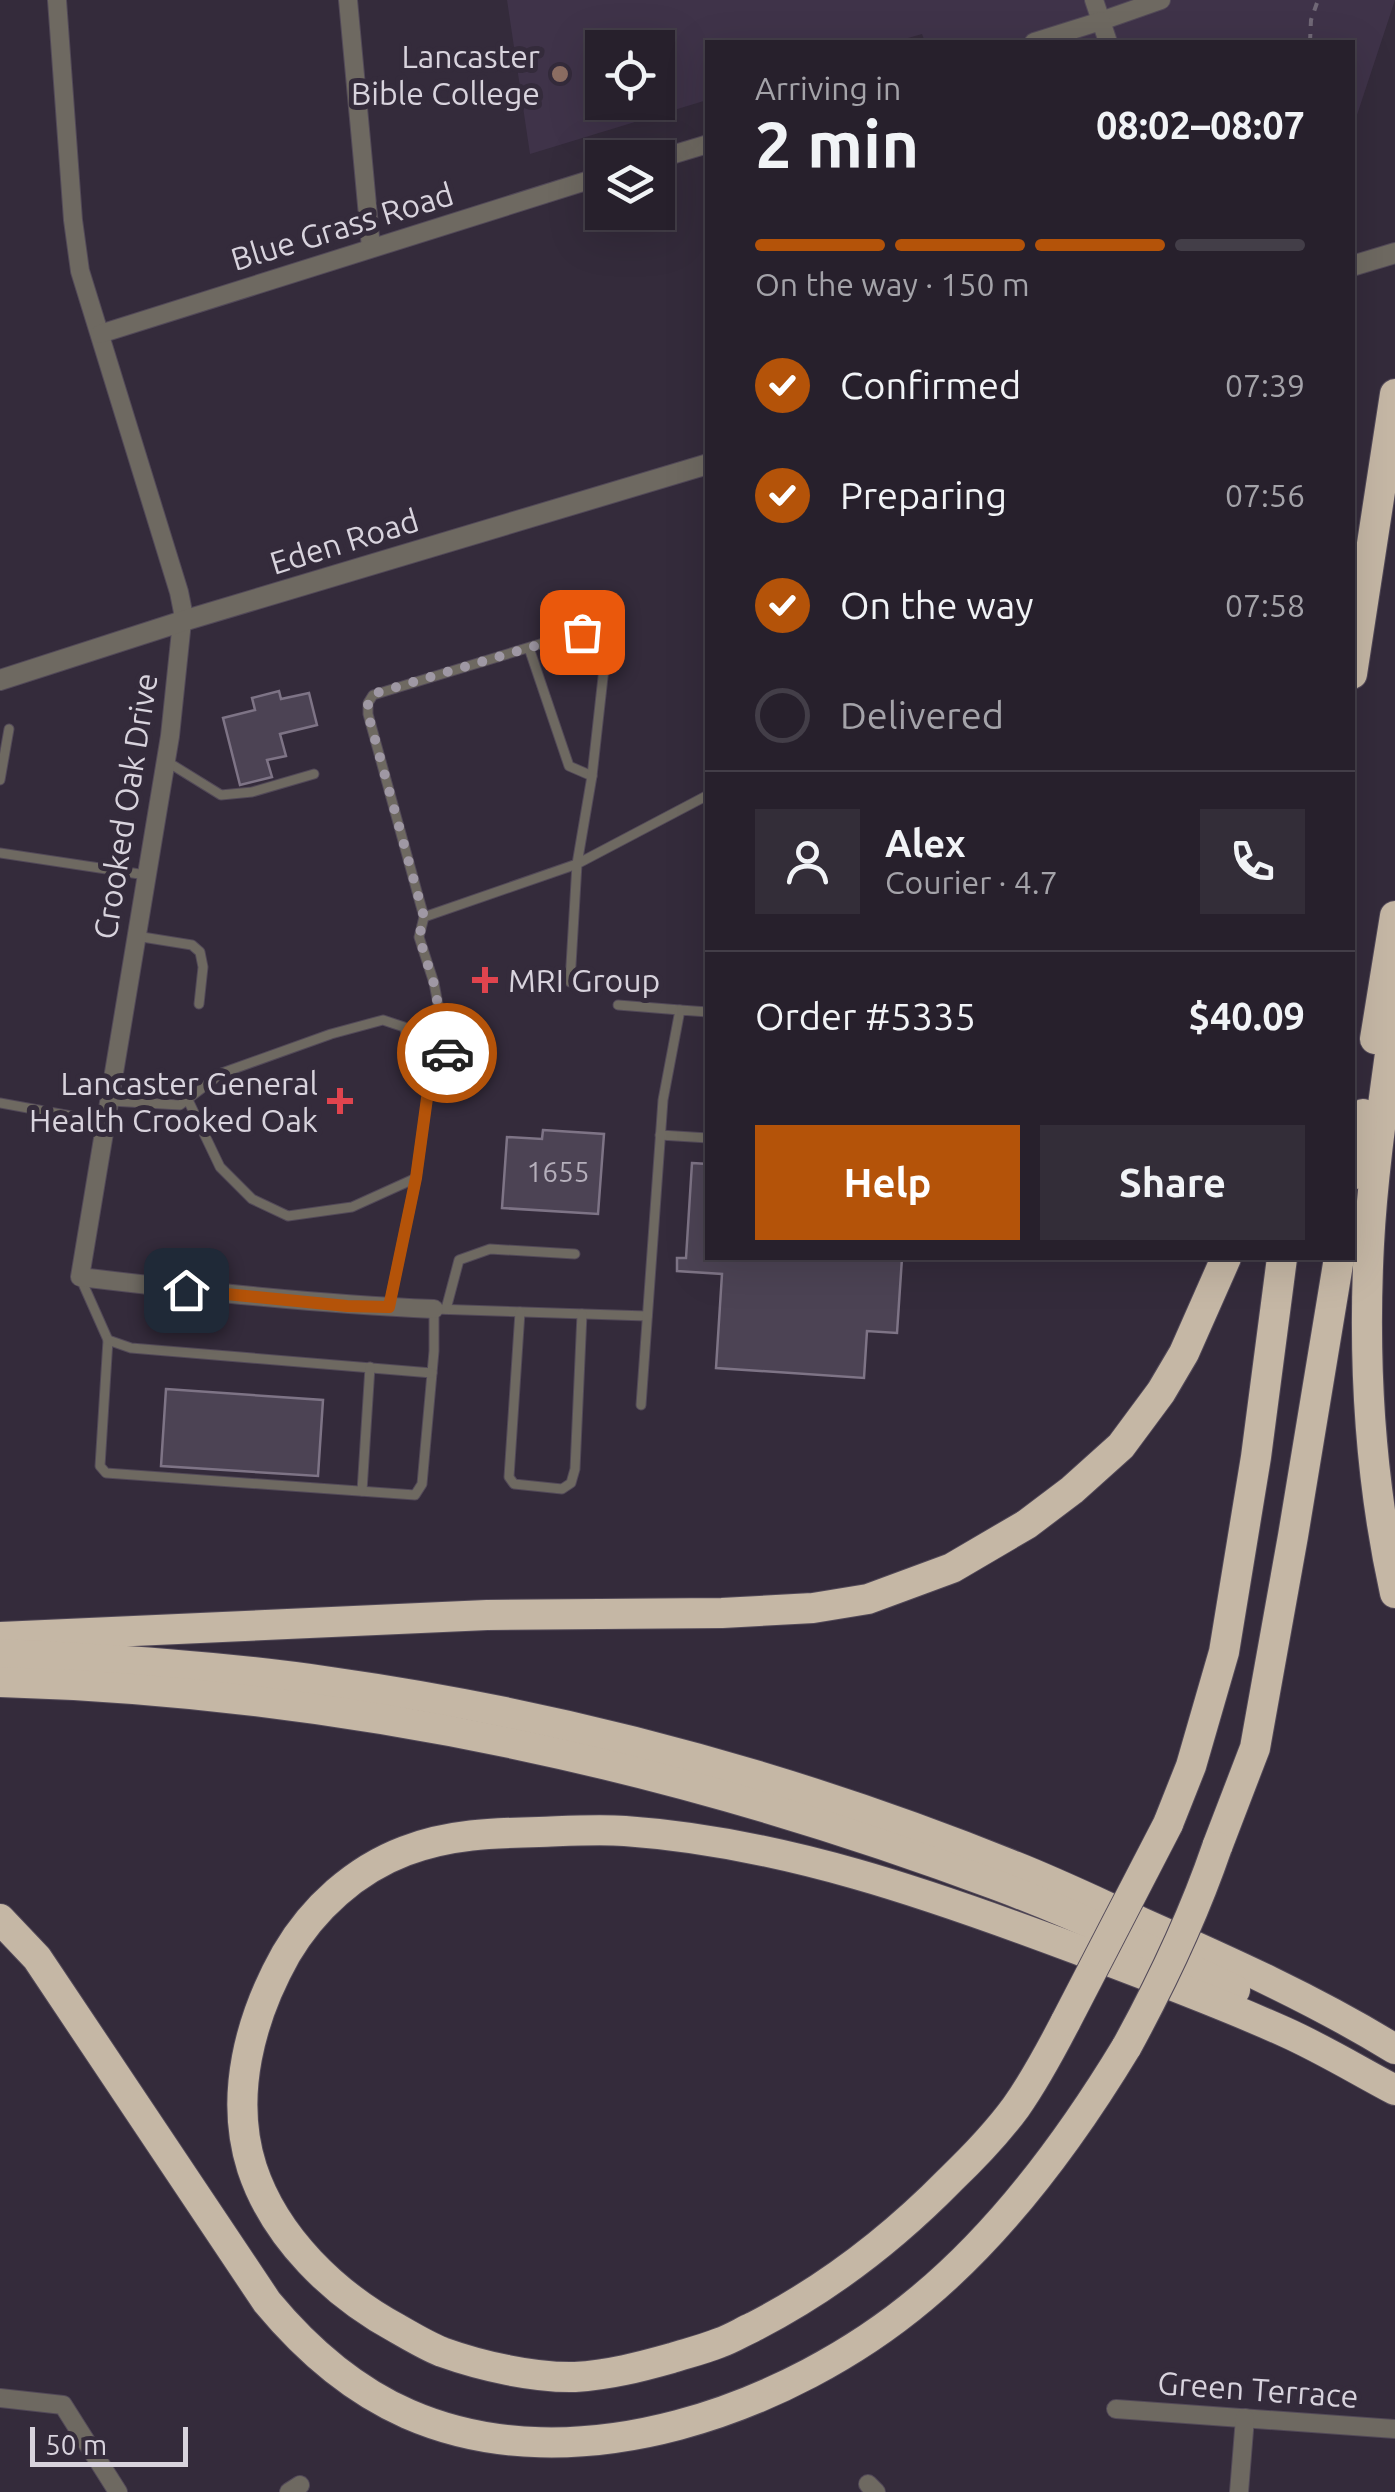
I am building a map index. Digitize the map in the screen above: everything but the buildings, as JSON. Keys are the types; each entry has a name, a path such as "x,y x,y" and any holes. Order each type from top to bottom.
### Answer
{"highway":[{"path":"1355,654 1395,394"},
{"path":"1355,1157 1395,916"},
{"path":"1395,1017 1369,1244 1368,1340 1375,1472 1395,1593"},
{"path":"0,1636 488,1616 722,1613 813,1608 868,1600 952,1568 1026,1524 1121,1446 1184,1354 1225,1260"},
{"path":"1282,1260 1256,1457 1224,1652 1192,1766 1168,1824 1099,1958 1066,2021 1018,2104 985,2145 878,2248 786,2310 720,2343 628,2371 574,2377 532,2374 440,2351 386,2323 343,2292 306,2258 270,2209 251,2165 244,2124 248,2045 274,1976 304,1926 339,1890 372,1867 425,1844 480,1833 622,1831 674,1836 742,1846 848,1872 996,1918 1099,1958 1204,1998 1292,2035 1395,2086"},
{"path":"0,1920 37,1958 267,2302 326,2365 377,2398 406,2414 488,2438 520,2442 594,2441 668,2427 757,2398 805,2376 892,2322 1001,2220 1101,2090 1173,1956 1204,1886 1254,1748 1294,1536 1339,1260"},
{"path":"0,1654 106,1659 402,1693 594,1732 690,1757 823,1797 1017,1867 1246,1969 1348,2020 1395,2049"},
{"path":"0,1682 118,1688 344,1712 620,1768 746,1802 1001,1887 1133,1942 1317,2032 1395,2086"}],"street":[{"name":"Crooked Oak Drive","path":"57,0 80,271 179,592 182,621 166,761 80,1278"},
{"path":"348,0 371,248"},
{"path":"1094,0 1107,40"},
{"path":"1040,40 1161,0"},
{"path":"675,155 705,145"},
{"name":"Blue Grass Road","path":"100,334 585,181"},
{"path":"1355,265 1395,253"},
{"name":"Eden Road","path":"0,680 182,621 705,465"},
{"path":"80,1278 347,1306 440,1309"},
{"path":"0,2398 63,2405 118,2492"},
{"name":"Green Terrace","path":"1116,2409 1395,2429"},
{"path":"1238,2492 1245,2418"}],"lane":[{"path":"389,1307 416,1178 428,1091 447,1052 434,984 419,937 424,917 368,703 373,694 609,623 592,776 577,864 570,982"},
{"path":"529,648 569,766 592,776"},
{"path":"0,780 9,729"},
{"path":"166,761 221,795 252,792 314,774"},
{"path":"424,917 577,864 705,800"},
{"path":"0,853 146,875"},
{"path":"136,936 192,946 200,952 203,967 198,1004"},
{"path":"618,1005 705,1012"},
{"path":"640,1404 663,1100 680,1010"},
{"path":"108,1101 180,1105 222,1073 383,1020 404,1026 428,1091"},
{"path":"406,1033 441,1022"},
{"path":"188,1100 220,1167 252,1200 288,1216 352,1207 416,1178"},
{"path":"0,1103 104,1122"},
{"path":"660,1135 705,1138"},
{"path":"80,1278 108,1340 100,1466 106,1472 415,1495 422,1484 440,1309 459,1260 490,1249 575,1254"},
{"path":"440,1309 648,1316"},
{"path":"520,1312 508,1477 514,1484 562,1489 571,1483 575,1469 582,1314"},
{"path":"108,1340 131,1348 432,1372"},
{"path":"362,1491 370,1367"}],"path":[{"path":"1310,40 1318,0"}],"shaded area":[{"name":"Lancaster Bible College","path":"507,0 1395,0 1355,121 1355,40 924,40 922,34 901,40 705,40 705,101 675,110 675,30 585,30 585,120 641,120 530,154"}],"way so far":[{"path":"447,1053 434,984 419,937 424,917 368,703 373,694 582,632"}],"place":[{"name":"Lancaster Bible College","path":"560,74"},
{"name":"MRI Group","path":"485,980"},
{"name":"Lancaster General Health Crooked Oak","path":"340,1101"}],"route":[{"path":"186,1290 389,1307 416,1178 428,1091 447,1053"}]}
